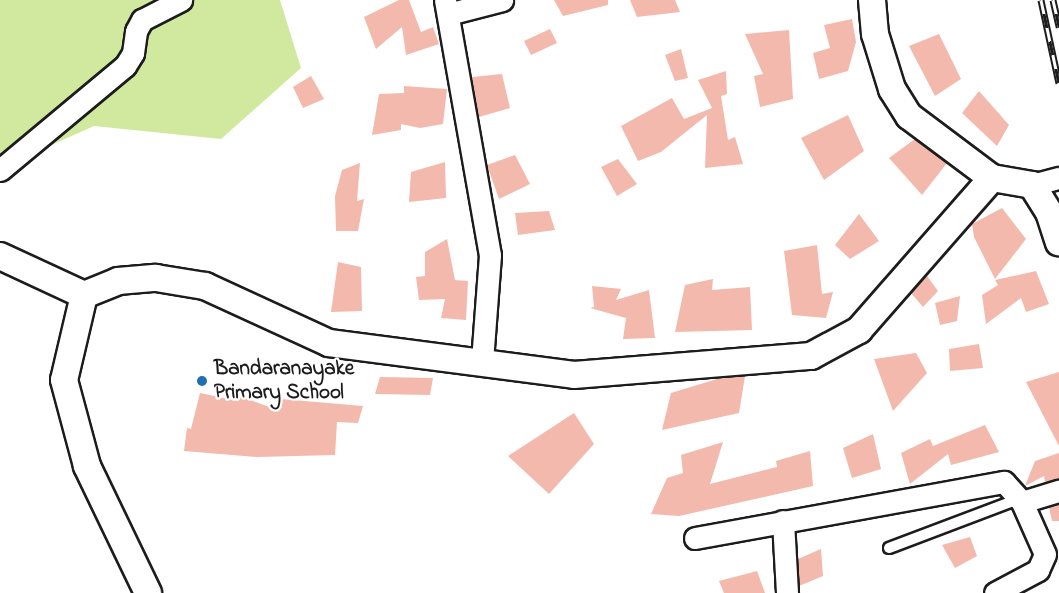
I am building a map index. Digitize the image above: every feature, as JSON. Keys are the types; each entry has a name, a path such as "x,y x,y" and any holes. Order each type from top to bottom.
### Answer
{"street":[{"path":"0,170 125,66 133,53 136,31 142,20 181,0"},
{"path":"482,362 490,255 446,7 502,0"},
{"path":"872,0 875,34 892,89 909,116 992,178 1032,185 1059,178"},
{"path":"0,256 84,295 118,281 156,278 205,286 329,343 574,375 811,356 859,330 992,178"},
{"path":"1032,185 1049,212 1059,242"},
{"path":"84,295 64,380 87,466 148,593"},
{"path":"695,538 1004,482 1019,501 1045,554 1038,570 995,593"},
{"path":"1019,501 1059,491"},
{"path":"783,521 787,593"}],"lane":[{"path":"889,548 1019,501"}],"green space":[{"path":"0,0 280,0 301,68 221,139 94,126 0,168"}],"building":[{"path":"399,0 409,0 421,32 433,27 439,44 406,55 402,27 376,49 364,17"},
{"path":"554,0 608,0 608,5 563,16"},
{"path":"630,0 675,0 680,12 637,17"},
{"path":"852,19 856,42 848,71 819,79 813,53 830,48 824,25"},
{"path":"550,29 557,43 531,55 524,41"},
{"path":"789,30 793,99 760,107 754,76 763,74 745,34"},
{"path":"939,34 961,79 935,96 909,46"},
{"path":"681,49 688,78 675,81 665,55"},
{"path":"726,71 727,94 721,96 728,140 735,137 743,164 705,168 707,115 661,152 638,161 621,126 672,98 684,119 712,108 698,80"},
{"path":"502,74 510,108 479,117 472,77"},
{"path":"311,76 324,99 303,108 293,87"},
{"path":"404,86 447,89 443,124 420,128 401,124 401,130 372,135 379,94 404,93"},
{"path":"979,91 1009,125 997,146 962,113"},
{"path":"848,115 864,151 824,180 801,138"},
{"path":"915,139 947,163 922,195 889,158"},
{"path":"515,155 530,184 499,199 487,165"},
{"path":"618,159 637,184 617,196 601,167"},
{"path":"445,162 446,198 409,202 411,172"},
{"path":"360,163 357,201 364,199 358,231 336,231 335,196 342,170"},
{"path":"1002,208 1026,239 995,279 974,237 972,224"},
{"path":"549,211 555,230 518,235 515,213"},
{"path":"859,214 879,241 850,259 835,245"},
{"path":"447,239 455,280 468,281 466,320 441,318 445,299 419,300 416,277 425,276 425,252"},
{"path":"817,245 822,294 833,292 826,318 792,315 784,251"},
{"path":"338,262 361,267 362,311 331,312"},
{"path":"1036,271 1049,304 1026,312 1021,298 986,324 982,295 998,285 995,280"},
{"path":"927,276 938,291 923,307 911,293"},
{"path":"713,279 712,290 750,287 752,330 675,332 685,285"},
{"path":"592,286 621,289 616,300 649,290 655,338 623,339 626,318 590,308 594,307"},
{"path":"960,296 957,321 940,325 935,303"},
{"path":"979,344 983,368 950,371 949,349"},
{"path":"916,353 927,373 893,411 874,359"},
{"path":"1059,372 1059,446 1026,382"},
{"path":"745,376 739,413 662,430 671,393 717,379"},
{"path":"380,377 433,378 430,395 375,394"},
{"path":"200,393 238,401 239,396 278,410 281,399 363,406 358,423 337,422 335,455 257,457 184,451 187,428 191,429"},
{"path":"574,413 594,444 549,494 508,456"},
{"path":"985,425 999,452 951,465 948,454 910,484 901,453 930,439 933,446"},
{"path":"873,434 881,469 852,478 843,448"},
{"path":"723,442 710,484 777,467 776,461 810,451 813,486 679,516 651,514 667,478 683,473 681,455"},
{"path":"1059,453 1059,479 1045,482 1044,476 1025,486 1035,461"},
{"path":"1059,504 1059,521 1052,521 1049,507"},
{"path":"970,537 977,556 955,568 942,545"},
{"path":"821,549 823,576 799,586 798,559"},
{"path":"757,571 765,593 724,593 719,581"}],"railway":[{"path":"1041,0 1059,83"},
{"path":"1053,0 1059,27"}],"place":[{"name":"Bandaranayake Primary School","path":"202,381"}]}
